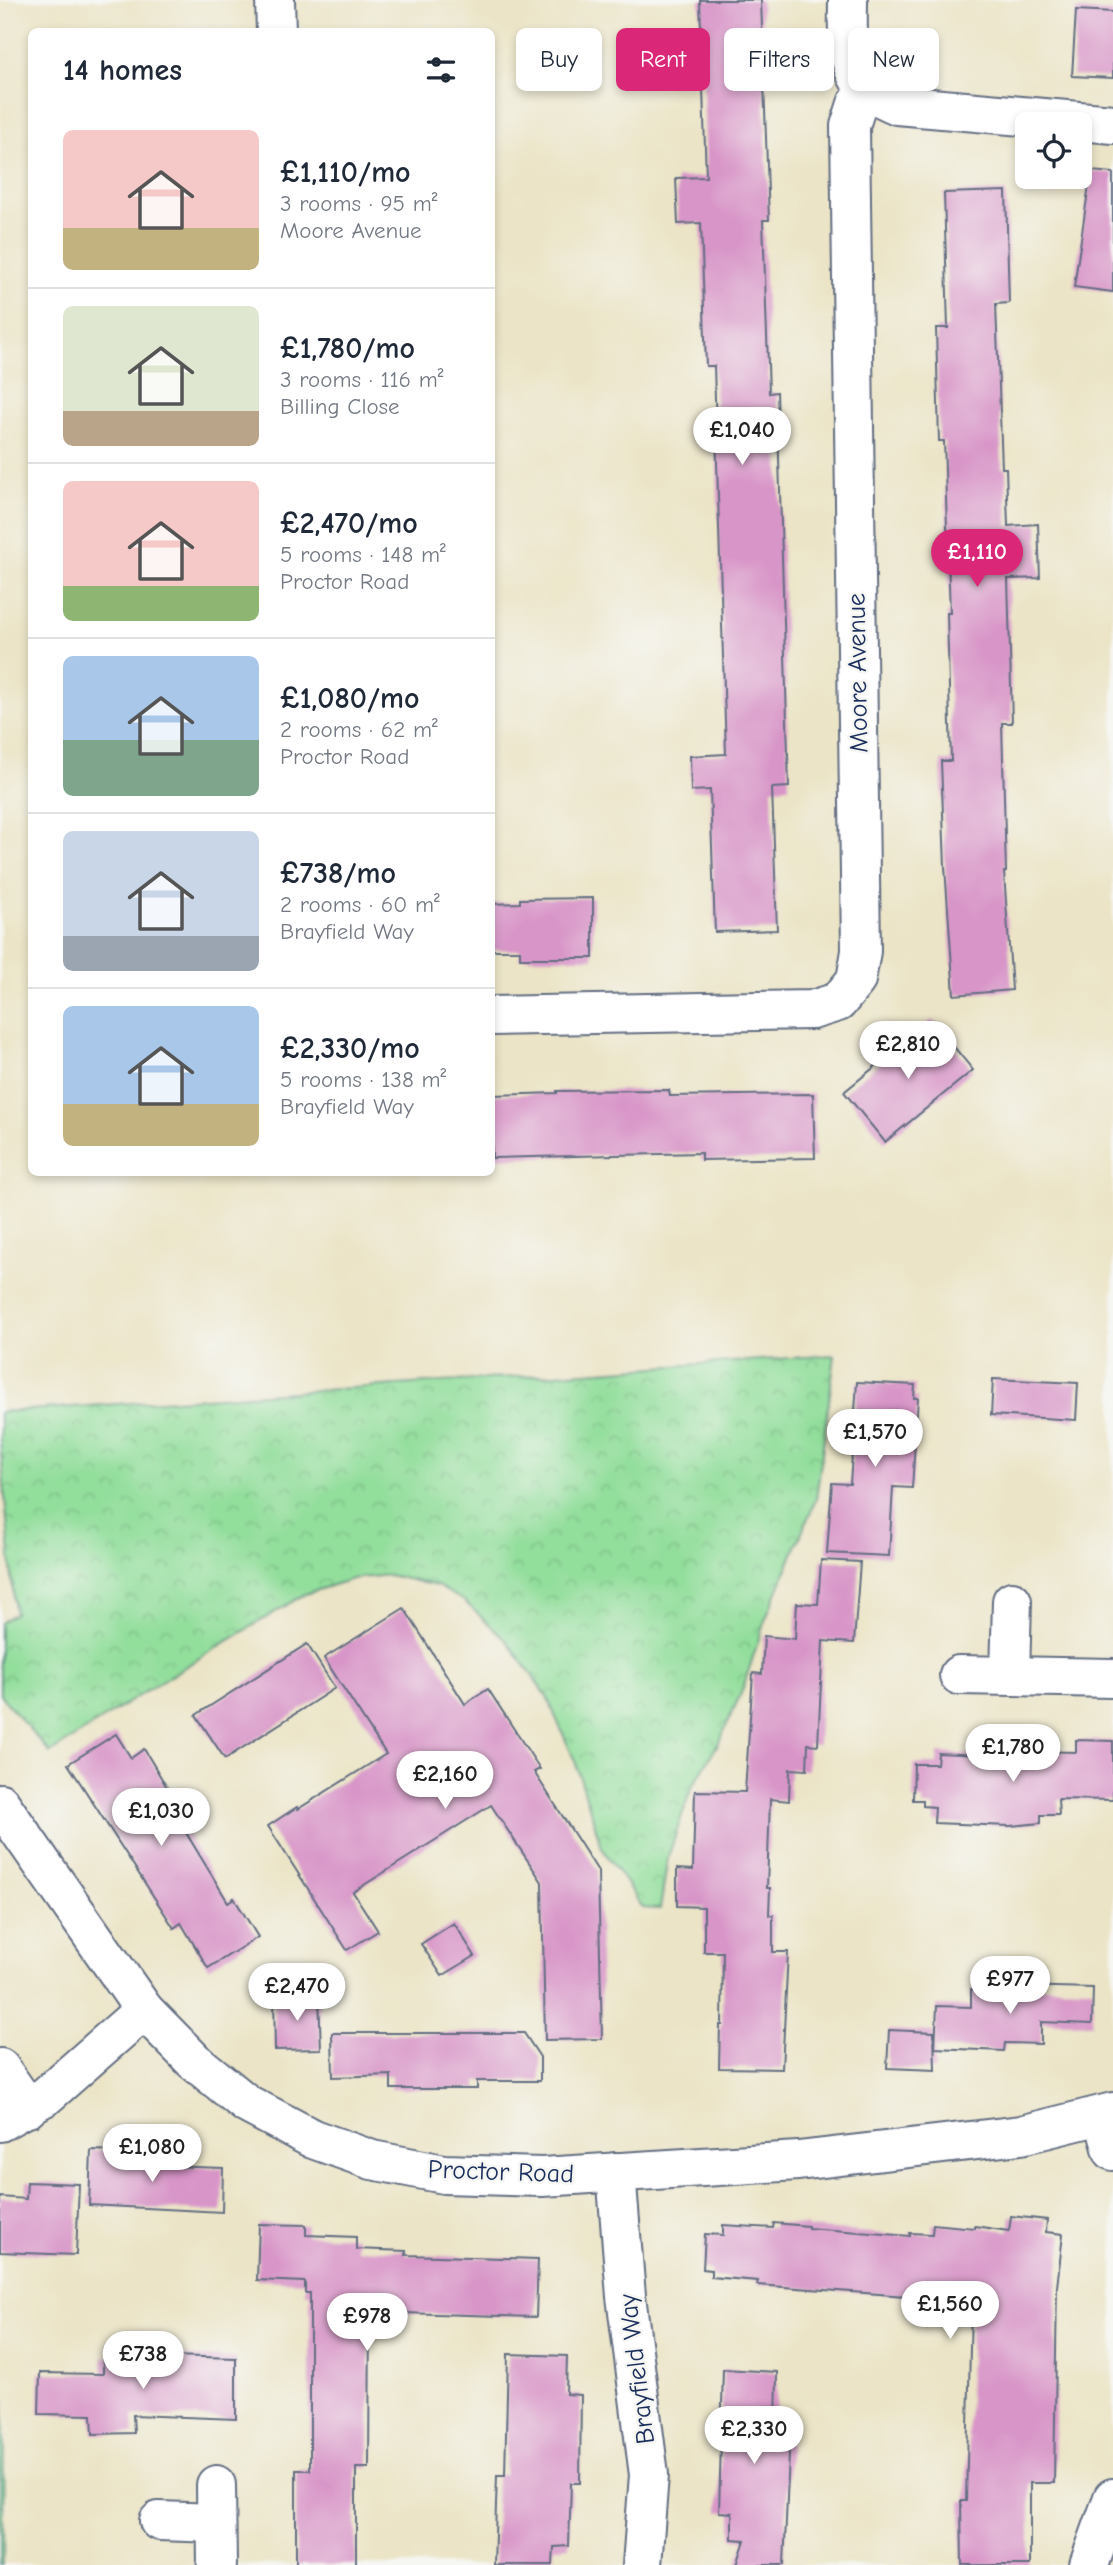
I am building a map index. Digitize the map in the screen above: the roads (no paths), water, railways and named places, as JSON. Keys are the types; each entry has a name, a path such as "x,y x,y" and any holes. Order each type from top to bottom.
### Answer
{"street":[{"path":"275,0 276,28"},
{"path":"848,0 849,28"},
{"name":"Moore Avenue","path":"495,1016 811,1010 838,1002 856,980 861,951 850,126 857,104 868,91"},
{"path":"871,91 897,105 1113,124"},
{"path":"1010,1675 1012,1601"},
{"path":"959,1675 1113,1678"},
{"name":"Proctor Road","path":"0,1803 144,2010 194,2061 247,2104 313,2138 372,2161 444,2174 542,2177 798,2161 1110,2126"},
{"path":"0,2068 14,2115 46,2096 144,2010"},
{"name":"Brayfield Way","path":"616,2172 626,2296 649,2475 642,2565"},
{"path":"216,2485 217,2565"},
{"path":"1089,2565 1113,2498"},
{"path":"159,2521 216,2523"}]}
